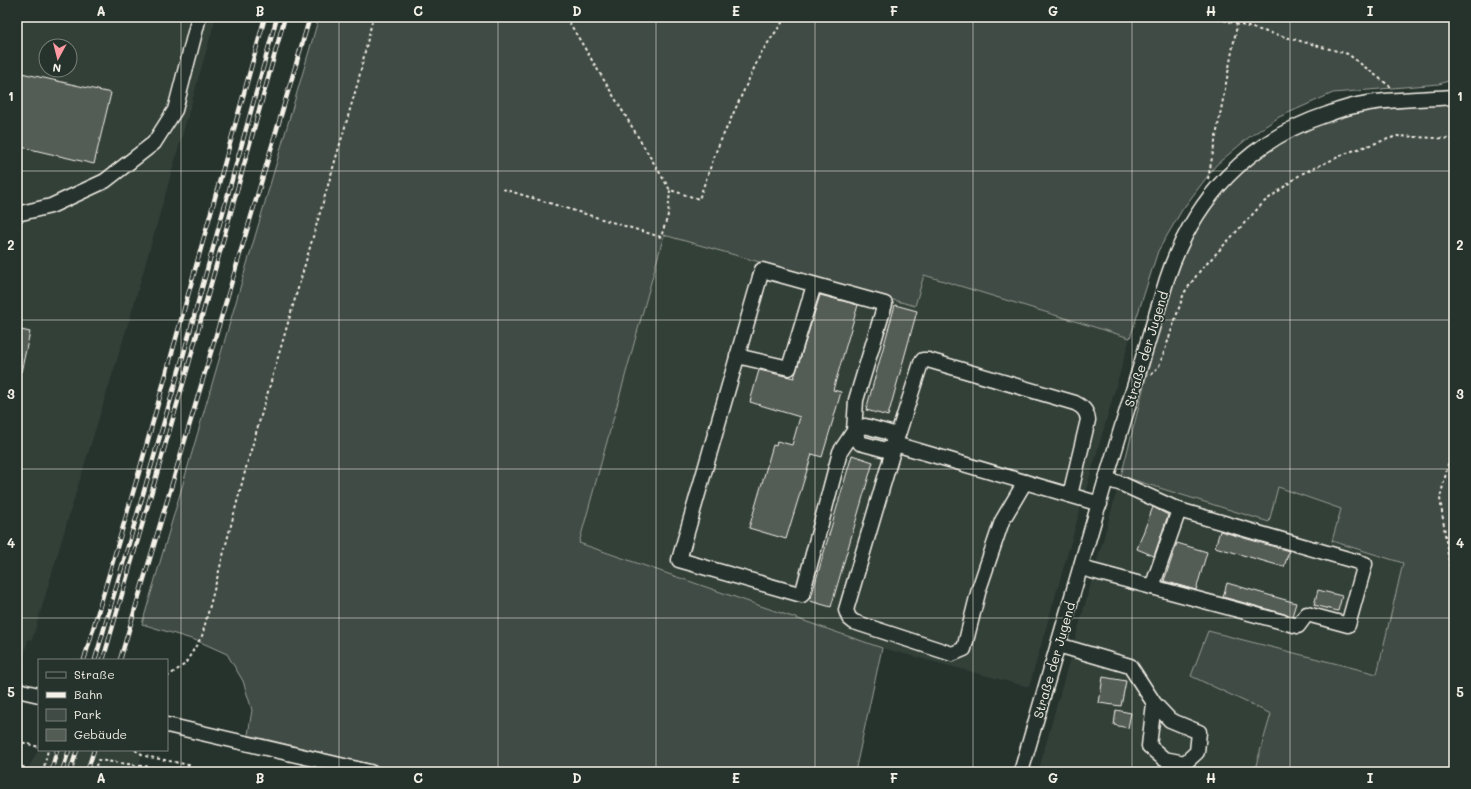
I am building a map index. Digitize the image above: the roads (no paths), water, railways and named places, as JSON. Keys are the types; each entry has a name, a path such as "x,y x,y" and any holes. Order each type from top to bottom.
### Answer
{"street":[{"path":"17,214 51,206 104,181 154,143 175,110 199,17"},
{"name":"Straße der Jugend","path":"1021,772 1100,504 1106,479 1173,260 1196,214 1227,177 1248,158 1269,142 1319,116 1369,103 1454,97"},
{"path":"762,270 814,285 885,304 856,400 854,431 840,452 802,595 679,560 762,270"},
{"path":"737,356 788,368 814,285"},
{"path":"1025,482 1002,521 979,589 964,649 952,654 854,622 849,618 846,610 895,444 923,360 928,360 1021,386 1076,403 1081,406 1087,414 1087,428 1070,495"},
{"path":"854,431 865,426 890,433 895,444 1100,504"},
{"path":"1081,568 1298,626 1307,614 1348,625 1365,564 1179,510 1122,484 1106,479"},
{"path":"1152,587 1179,510"},
{"path":"1058,645 1130,666 1154,703"},
{"path":"20,690 38,695"},
{"path":"168,725 370,772"}],"railway":[{"path":"84,659 139,472 265,17"},
{"path":"95,659 182,360 277,17"},
{"path":"103,659 189,363 285,17"},
{"path":"120,659 310,17"},
{"path":"51,772 57,751"},
{"path":"62,772 69,751"},
{"path":"70,772 77,751"},
{"path":"87,772 94,751"}]}
